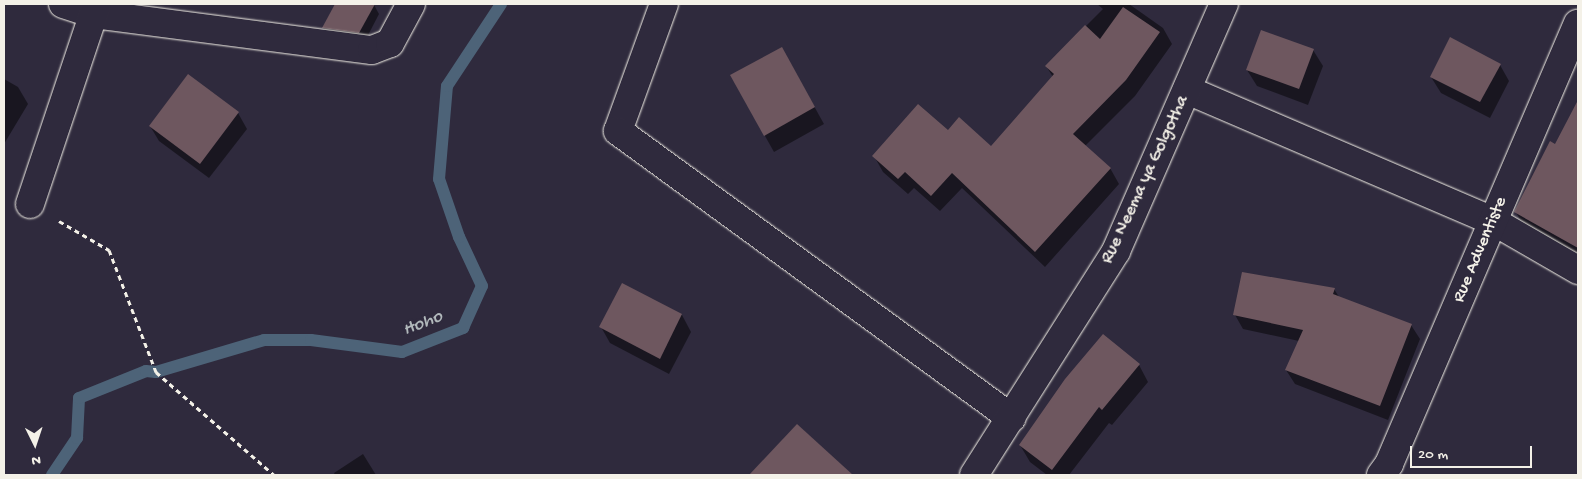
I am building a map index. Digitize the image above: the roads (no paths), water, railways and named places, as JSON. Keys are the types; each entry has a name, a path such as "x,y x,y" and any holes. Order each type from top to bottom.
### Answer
{"street":[{"path":"63,4 372,50 390,43 411,4"},
{"path":"664,4 618,131 1012,418"},
{"name":"Rue Neema ya Golgotha","path":"974,475 1012,418 1116,251 1224,4"},
{"path":"30,204 96,9"},
{"name":"Rue Adventiste","path":"1381,475 1389,464 1578,24"},
{"path":"1187,90 1493,221 1578,270"}],"waterway":[{"name":"Hoho","path":"52,475 77,438 79,398 146,371 156,372 264,340 311,340 402,352 463,328 482,286 459,237 439,179 447,86 501,4"}]}
